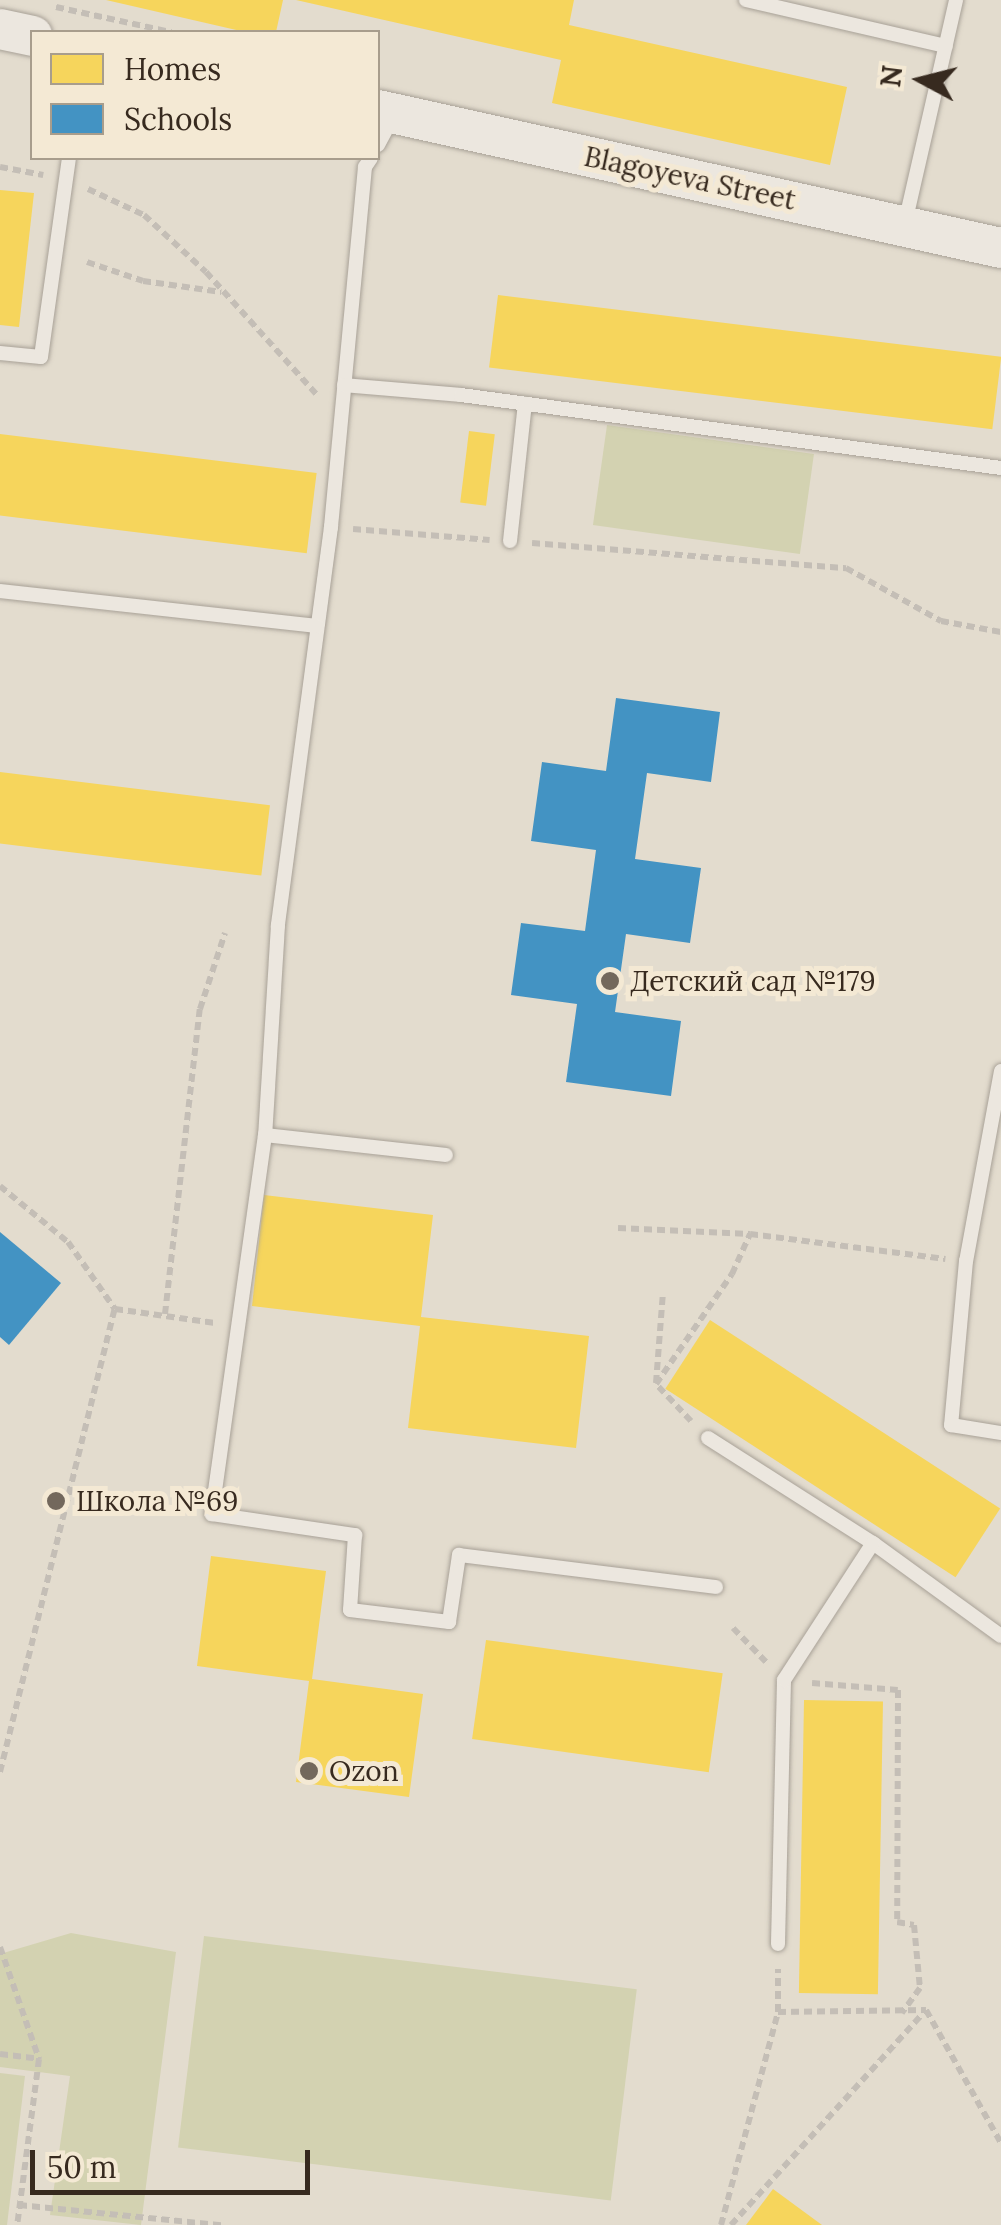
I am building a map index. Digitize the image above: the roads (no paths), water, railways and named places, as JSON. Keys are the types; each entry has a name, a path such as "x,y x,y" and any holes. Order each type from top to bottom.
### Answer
{"street":[{"path":"0,29 38,20"},
{"name":"Blagoyeva Street","path":"383,123 905,224 1001,248"}],"lane":[{"path":"746,0 946,46"},
{"path":"905,224 956,0"},
{"path":"0,353 40,357 68,160"},
{"path":"370,160 366,167 332,527 278,925 266,1135 212,1514 355,1536 350,1610 448,1622 459,1555 716,1587"},
{"path":"344,386 525,404 1001,468"},
{"path":"510,541 525,404"},
{"path":"0,591 317,626"},
{"path":"1001,1072 966,1262 951,1425 1001,1433"},
{"path":"266,1135 446,1156"},
{"path":"708,1438 872,1544 1001,1636"},
{"path":"778,1944 784,1680 872,1544"}],"place":[{"name":"Детский сад №179","path":"610,981"},
{"name":"Школа №69","path":"56,1501"},
{"name":"Ozon","path":"309,1771"}]}
